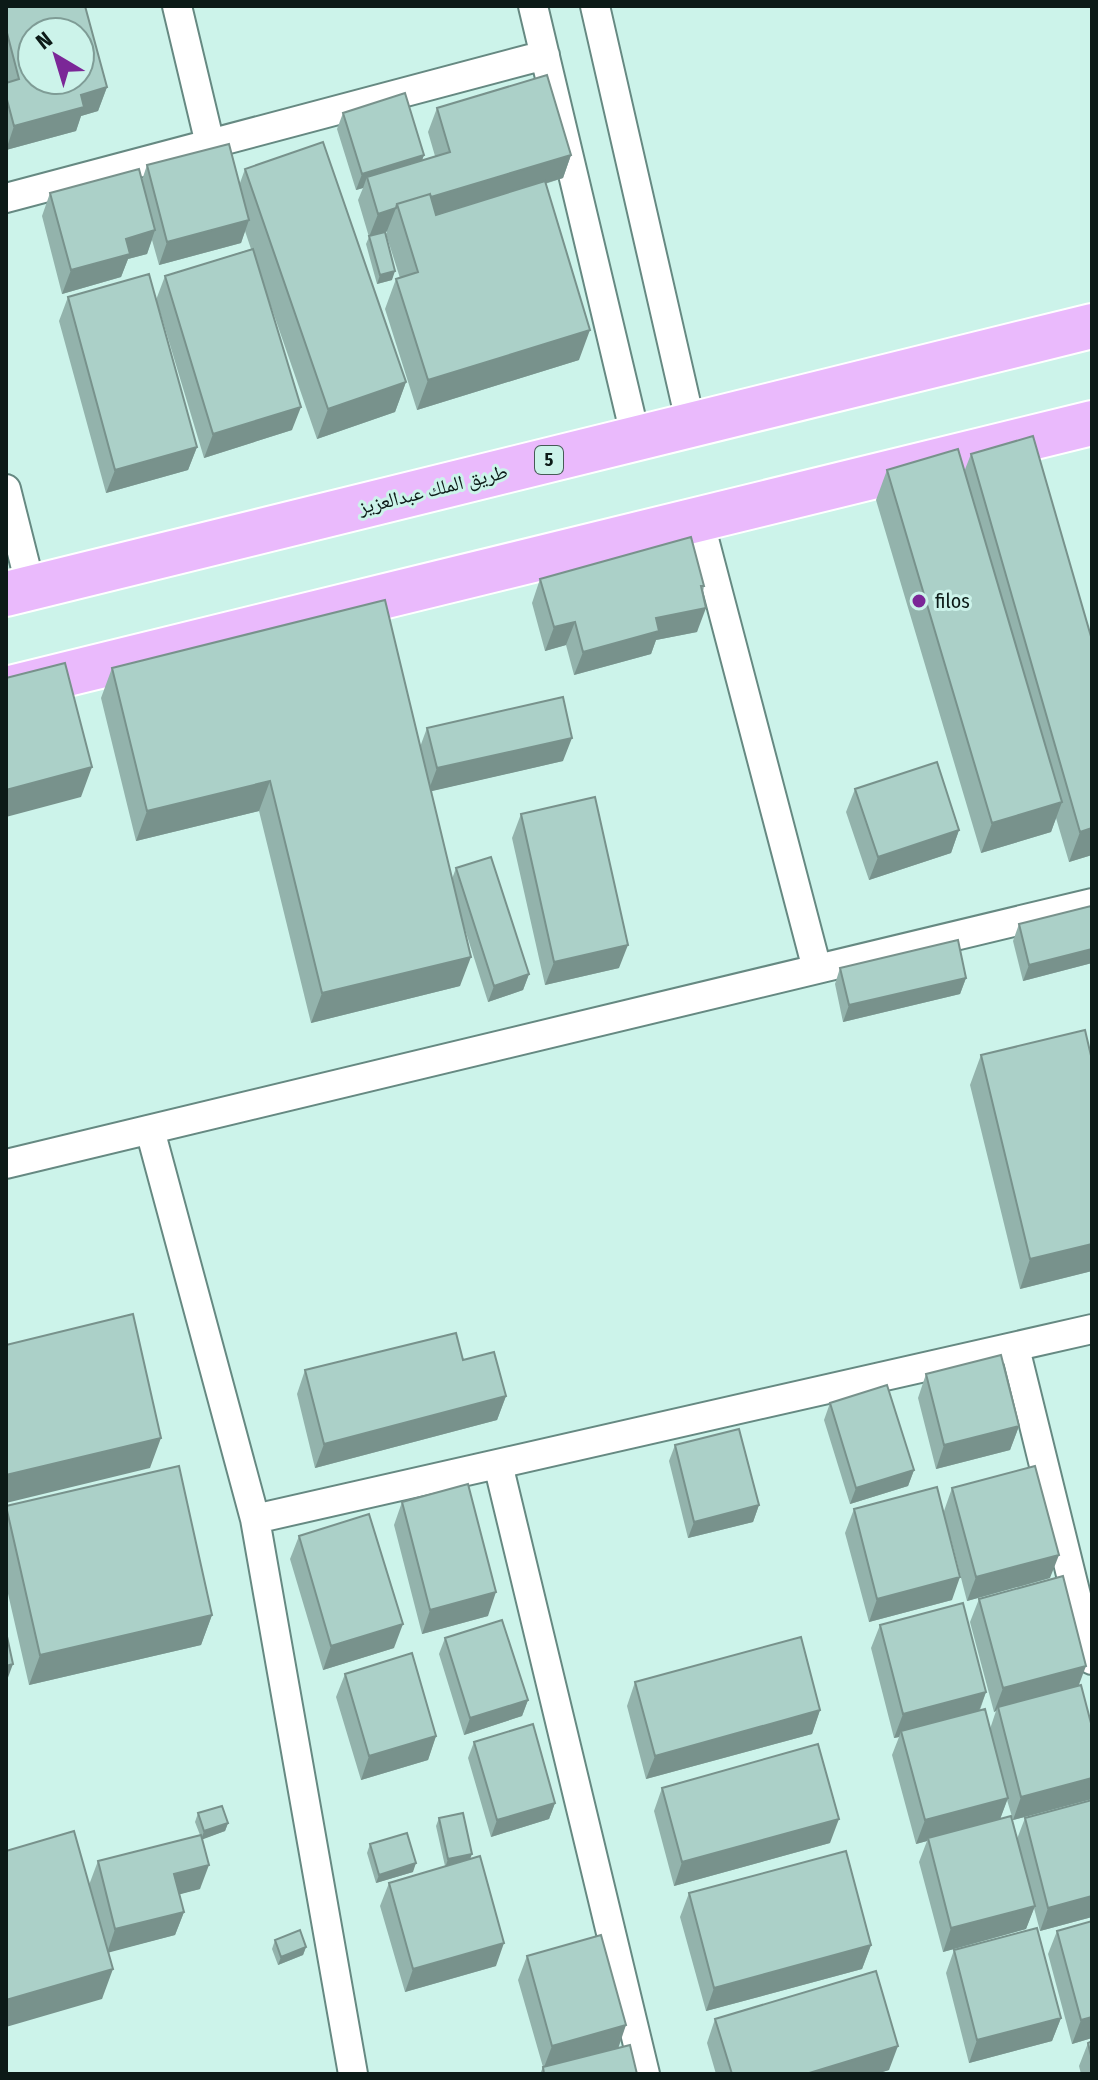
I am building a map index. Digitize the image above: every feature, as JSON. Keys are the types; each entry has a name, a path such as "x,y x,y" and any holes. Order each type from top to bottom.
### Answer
{"highway":[{"name":"طريق الملك عبدالعزيز","path":"18,591 1092,326"},
{"path":"6,689 1092,423"}],"street":[{"path":"177,6 210,144"},
{"path":"533,6 636,439"},
{"path":"595,6 691,425"},
{"path":"6,198 545,55"},
{"path":"6,489 18,591"},
{"path":"699,520 817,969"},
{"path":"6,1164 1092,903"},
{"path":"150,1130 255,1519 353,2074"},
{"path":"255,1519 1092,1329"},
{"path":"1015,1348 1092,1660"},
{"path":"498,1464 645,2074"}],"building":[{"path":"6,6 85,6 88,16 16,16 16,67 6,29"},
{"path":"96,46 107,87 96,90"},
{"path":"547,75 571,155 431,197 430,194 397,204 396,208 378,214 367,177 450,152 437,108"},
{"path":"16,80 16,96 81,96 84,107 14,126 6,83"},
{"path":"405,93 424,155 362,174 343,113"},
{"path":"323,142 406,382 328,409 245,169"},
{"path":"229,144 249,220 167,242 147,165"},
{"path":"139,169 155,230 126,239 130,254 71,270 50,193"},
{"path":"545,181 590,330 428,380 396,279 418,272 397,204 430,194 436,215"},
{"path":"385,232 395,271 380,275 369,236"},
{"path":"253,249 301,407 213,434 165,276"},
{"path":"149,274 197,447 115,470 68,297"},
{"path":"1033,436 1092,640 1092,828 1080,832 971,454"},
{"path":"958,449 1062,802 992,823 887,470"},
{"path":"691,537 704,586 701,586 706,608 656,618 659,631 583,652 575,622 554,627 540,579"},
{"path":"385,600 471,957 322,993 270,781 147,811 112,668"},
{"path":"65,663 92,767 6,790 6,678"},
{"path":"563,697 572,738 437,768 427,728"},
{"path":"937,762 959,830 878,857 855,789"},
{"path":"595,797 628,945 554,962 521,814"},
{"path":"491,857 529,974 494,986 456,868"},
{"path":"1091,906 1092,949 1029,965 1019,924"},
{"path":"958,940 966,978 849,1005 840,968"},
{"path":"1085,1030 1092,1060 1092,1244 1030,1259 981,1055"},
{"path":"133,1314 161,1438 6,1475 6,1345"},
{"path":"456,1333 463,1360 494,1352 506,1396 324,1444 305,1370"},
{"path":"1001,1355 1019,1426 944,1445 926,1374"},
{"path":"887,1385 914,1470 856,1488 830,1403"},
{"path":"739,1429 759,1505 694,1522 675,1445"},
{"path":"179,1466 212,1615 40,1655 6,1506"},
{"path":"1035,1466 1059,1555 976,1577 952,1488"},
{"path":"468,1484 496,1592 430,1610 402,1502"},
{"path":"937,1487 960,1577 877,1599 854,1509"},
{"path":"369,1514 403,1624 331,1646 299,1536"},
{"path":"1063,1576 1086,1666 1003,1688 979,1599"},
{"path":"963,1603 986,1692 903,1714 880,1625"},
{"path":"502,1620 528,1700 470,1718 445,1638"},
{"path":"6,1632 13,1664 6,1666"},
{"path":"801,1637 820,1710 655,1756 635,1682"},
{"path":"412,1653 436,1736 369,1756 345,1674"},
{"path":"1081,1685 1092,1727 1092,1778 1021,1797 998,1707"},
{"path":"985,1709 1008,1798 925,1820 901,1731"},
{"path":"533,1724 555,1803 497,1820 474,1742"},
{"path":"818,1744 839,1819 682,1862 662,1788"},
{"path":"1092,1800 1092,1896 1048,1908 1025,1818"},
{"path":"222,1806 228,1823 204,1831 198,1813"},
{"path":"463,1813 472,1854 448,1859 439,1818"},
{"path":"1011,1816 1035,1906 951,1928 928,1838"},
{"path":"74,1831 113,1969 6,2000 6,1851"},
{"path":"407,1833 416,1863 379,1875 370,1844"},
{"path":"201,1835 209,1865 174,1874 184,1912 115,1929 98,1861"},
{"path":"846,1851 871,1945 714,1988 689,1893"},
{"path":"480,1856 504,1943 413,1969 389,1883"},
{"path":"1092,1921 1092,2017 1081,2020 1057,1931"},
{"path":"1037,1928 1061,2018 977,2040 954,1950"},
{"path":"300,1930 306,1947 281,1957 275,1940"},
{"path":"601,1935 626,2025 552,2046 527,1956"},
{"path":"876,1971 898,2046 806,2074 732,2074 715,2019"},
{"path":"630,2045 637,2074 544,2074 543,2067"}],"place":[{"name":"filos","path":"919,601"}]}
